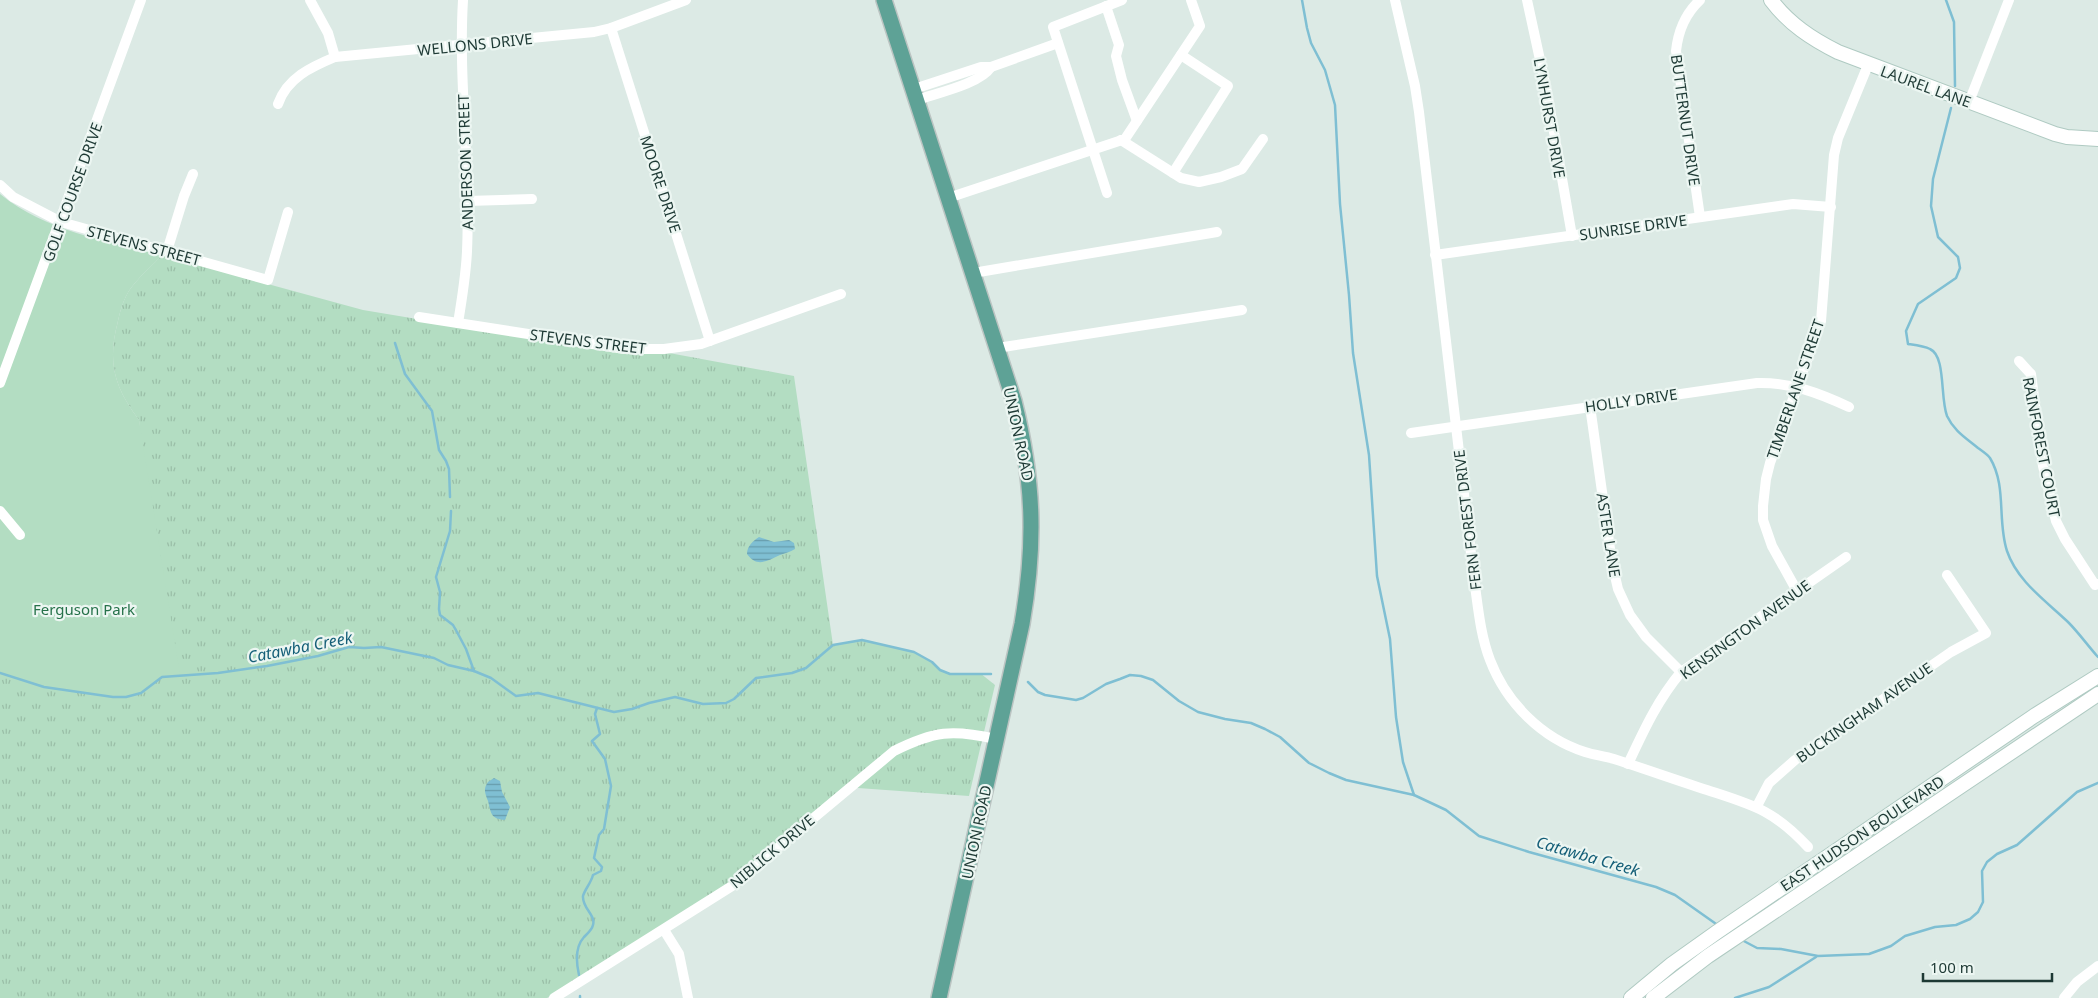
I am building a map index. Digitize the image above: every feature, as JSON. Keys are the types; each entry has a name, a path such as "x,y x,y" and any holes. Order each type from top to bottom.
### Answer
{"main road":[{"name":"UNION ROAD","path":"884,0 1014,401 1027,458 1032,509 1030,575 1022,624 939,998"},
{"name":"LAUREL LANE","path":"1771,0 1805,34 1838,52 2055,134 2074,138 2098,139"},
{"name":"EAST HUDSON BOULEVARD","path":"1631,998 1694,948 2034,716 2098,676"},
{"name":"EAST HUDSON BOULEVARD","path":"1653,998 1708,956 2098,694"}],"street":[{"name":"GOLF COURSE DRIVE","path":"0,383 61,222 141,0"},
{"name":"ANDERSON STREET","path":"458,323 467,252 461,46 463,0"},
{"name":"WELLONS DRIVE","path":"278,104 281,93 298,76 315,65 335,57 461,46 611,28 686,0"},
{"path":"1107,194 1053,27 1122,0"},
{"path":"948,198 1124,139 1200,26 1191,0"},
{"name":"FERN FOREST DRIVE","path":"1395,0 1416,86 1482,633 1495,672 1517,706 1542,729 1560,740 1584,752 1628,764 1757,806 1788,826 1808,847"},
{"name":"LYNHURST DRIVE","path":"1526,0 1546,92 1572,236"},
{"name":"BUTTERNUT DRIVE","path":"1700,0 1687,16 1678,38 1676,51 1700,217"},
{"path":"1969,102 2009,0"},
{"path":"315,2 328,33 335,57"},
{"path":"1106,6 1119,45 1116,56 1122,80 1137,121"},
{"name":"MOORE DRIVE","path":"611,28 710,341"},
{"path":"915,94 975,80 986,74 991,67 1058,43"},
{"path":"1173,173 1228,86 1181,55"},
{"name":"TIMBERLANE STREET","path":"1797,591 1766,533 1762,506 1766,479 1796,387 1821,321 1834,155 1838,138 1868,64"},
{"path":"1121,140 1181,178 1199,182 1221,177 1242,169 1262,139"},
{"path":"167,250 193,174"},
{"name":"STEVENS STREET","path":"0,185 13,197 61,222 167,250 268,280 288,212"},
{"path":"467,201 532,199"},
{"name":"SUNRISE DRIVE","path":"1435,255 1801,203 1831,207"},
{"path":"973,273 1217,232"},
{"name":"STEVENS STREET","path":"419,317 625,349 664,349 710,341 841,294"},
{"path":"997,348 1242,310"},
{"name":"RAINFOREST COURT","path":"2020,361 2030,374 2043,466 2056,521 2065,539 2097,584"},
{"name":"HOLLY DRIVE","path":"1411,432 1772,382 1824,396 1848,407"},
{"name":"ASTER LANE","path":"1590,406 1612,563 1618,589 1630,615 1646,637 1681,672"},
{"path":"0,510 20,534"},
{"name":"KENSINGTON AVENUE","path":"1628,764 1649,717 1662,695 1681,672 1846,558"},
{"name":"BUCKINGHAM AVENUE","path":"1757,806 1769,783 1795,760 1951,652 1986,633 1947,574"},
{"name":"NIBLICK DRIVE","path":"554,998 732,886 894,751 916,739 954,732 996,739"},
{"path":"664,930 679,954 688,998"},
{"path":"2064,998 2077,982 2098,966"}],"green space":[{"name":"Ferguson Park","path":"0,194 18,207 57,226 98,239 162,255 138,279 126,296 115,336 113,362 118,385 130,408 139,420 180,675 162,677 141,693 126,697 113,697 44,687 0,673"},
{"path":"162,255 363,310 549,341 669,353 794,376 833,645 862,640 914,652 932,662 940,670 950,674 980,673 995,685 969,796 844,787 730,883 547,998 0,998 0,673 44,687 113,697 126,697 141,693 162,677 139,420 130,408 118,385 113,362 113,349 119,316 126,296 138,279"}],"water":[{"path":"759,537 774,542 789,540 794,543 795,549 766,561 755,561 747,554 747,551 751,544"},
{"path":"494,778 500,781 502,792 510,807 505,820 496,818 492,814 485,793 486,784"}],"waterway":[{"path":"1302,0 1311,43 1325,70 1335,105 1340,204 1353,353 1369,455 1377,576 1390,639 1396,717 1403,762 1414,795"},
{"path":"1946,0 1954,22 1955,86"},
{"path":"1951,108 1933,179 1931,206 1938,237 1958,257 1960,268 1956,278 1918,304 1906,331 1908,344 1928,348 1935,353 1941,369 1947,416 1961,434 1990,458 1998,480 2004,540 2007,551 2018,572 2033,590 2072,626 2098,657"},
{"path":"395,343 405,374 432,411 439,450 449,469 450,497"},
{"path":"451,511 450,531 436,577 440,592 439,609 440,615 453,625 457,632 474,671"},
{"name":"Catawba Creek","path":"0,673 44,687 113,697 126,697 141,693 162,677 218,673 267,666 318,656 349,647 381,647 434,658 448,665 474,671 491,678 516,696 538,693 614,712 675,697 703,704 726,703 734,699 756,678 792,673 806,668 833,645 862,640 914,652 932,662 940,670 950,674 991,674"},
{"name":"Catawba Creek","path":"1028,682 1038,692 1045,695 1076,700 1083,698 1106,684 1130,675 1153,680 1179,701 1198,712 1251,723 1265,729 1280,737 1309,763 1329,773 1346,780 1414,795 1446,810 1479,836 1529,852 1656,887 1675,895 1719,926"},
{"path":"579,975 577,960 579,945 593,925 593,918 583,900 583,896 593,875 601,871 602,867 594,858 599,835 604,829 611,786 605,759 592,741 600,734 595,714 597,708"},
{"name":"Catawba Creek","path":"1740,939 1757,948 1781,949 1818,956 1869,954 1891,946 1905,936 1935,927 1956,925 1970,919 1978,912 1983,902 1982,871 1987,862 1997,854 2017,845 2077,792 2098,783"},
{"path":"1735,998 1769,987 1816,957"}]}
